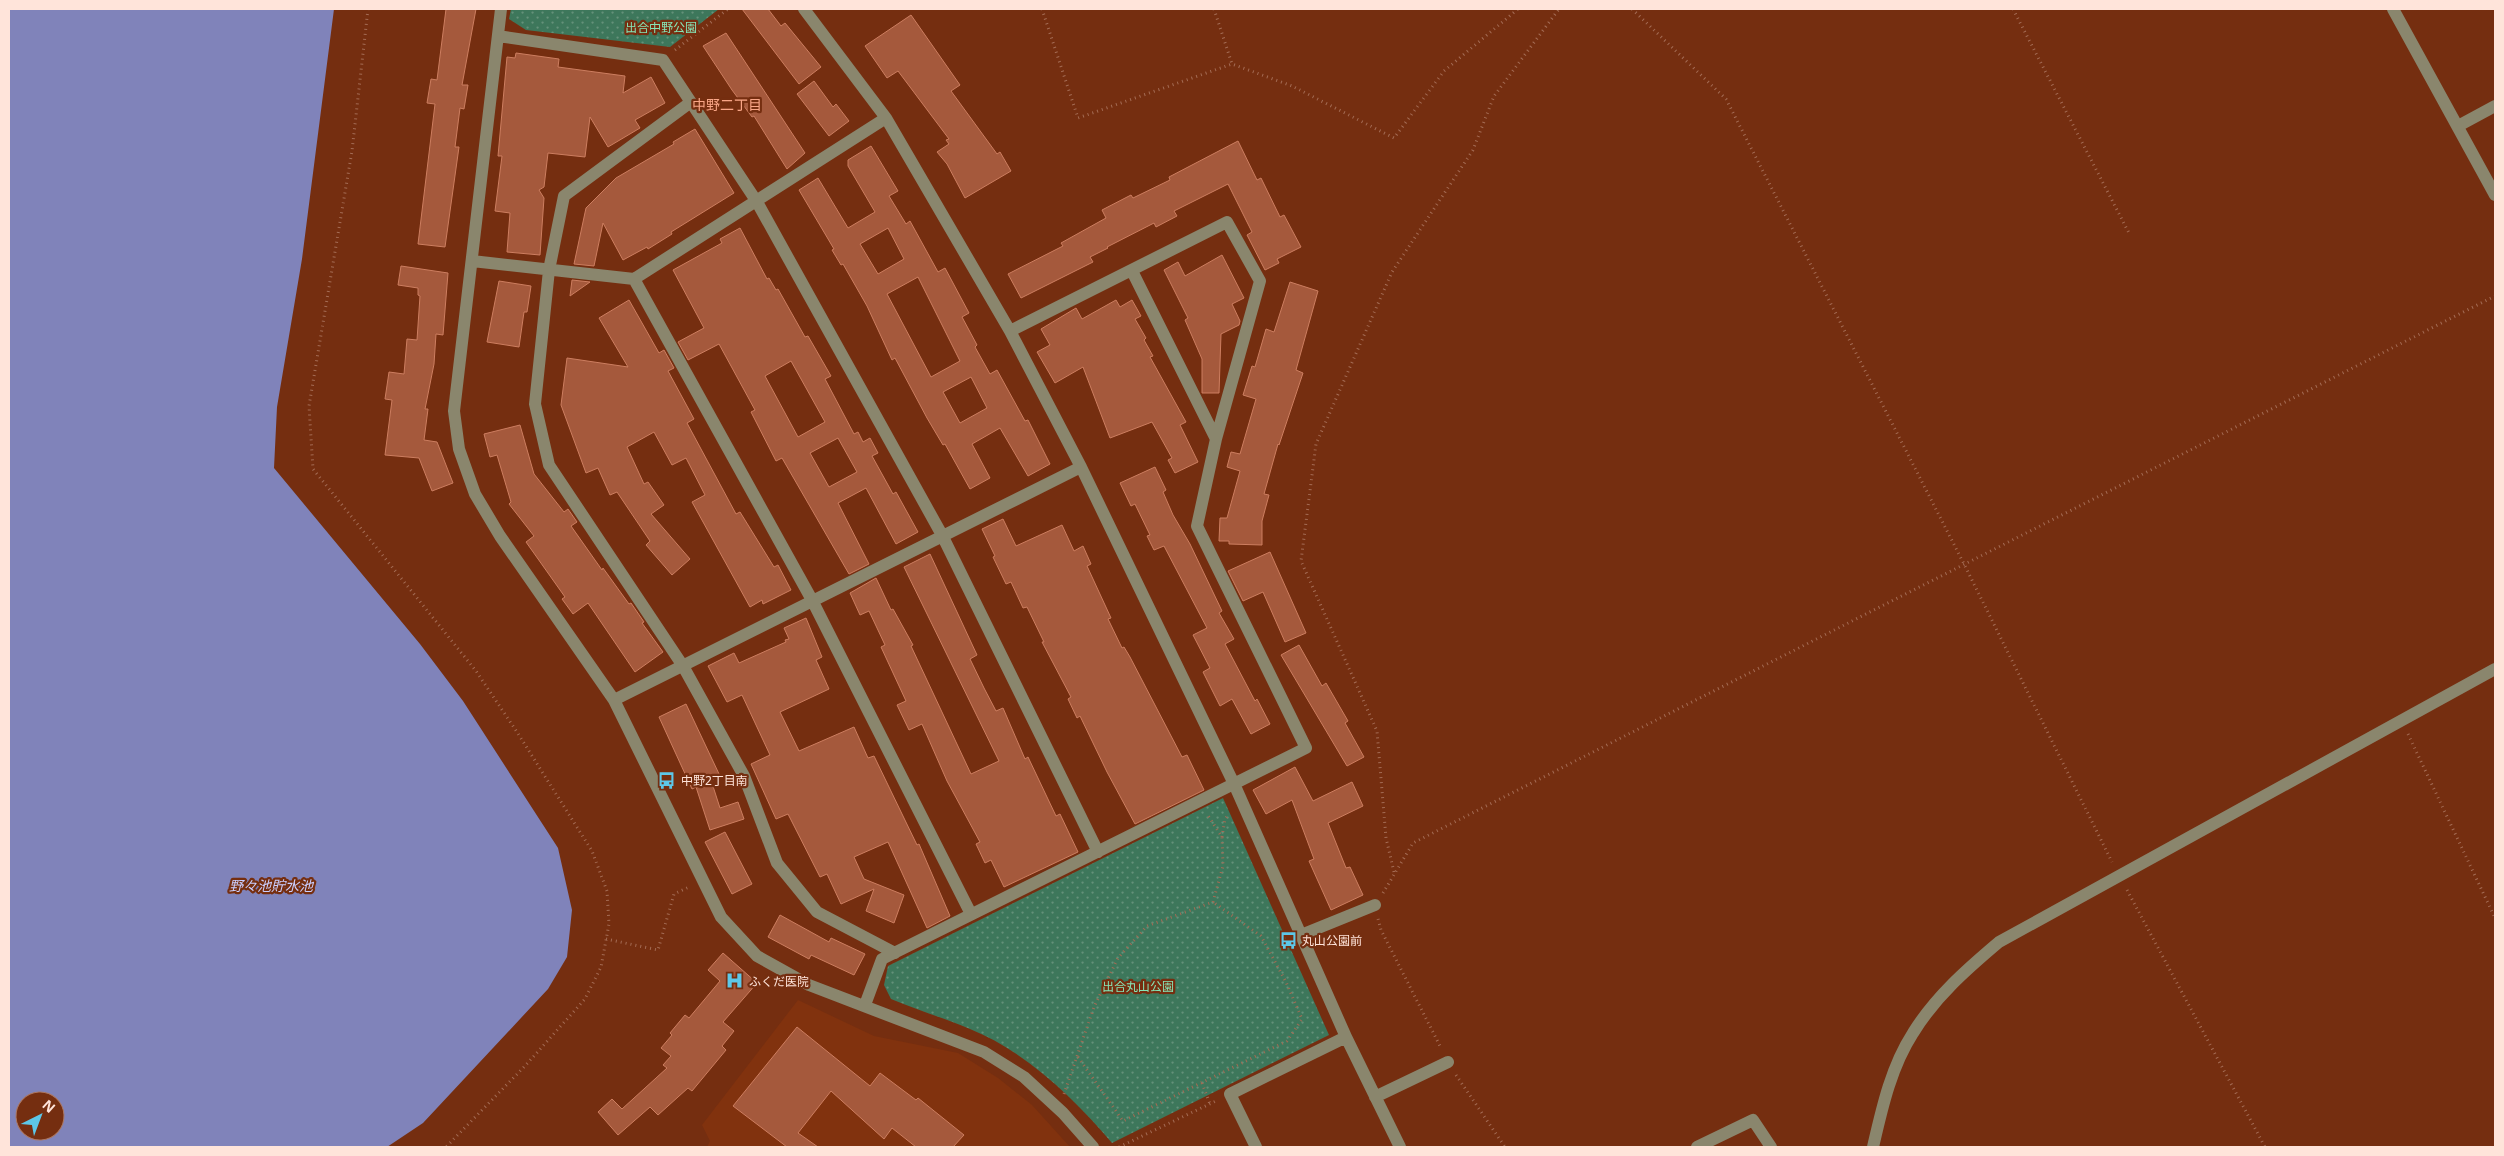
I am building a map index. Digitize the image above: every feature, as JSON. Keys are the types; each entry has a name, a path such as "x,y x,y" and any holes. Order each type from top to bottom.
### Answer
{"street":[{"path":"501,9 454,411 459,449 475,494 500,536 614,700 721,917 757,956 809,985 984,1052 1024,1077 1058,1109 1093,1147"},
{"path":"804,9 886,118 1010,331 1081,467 1235,786 1346,1037 1400,1147"},
{"path":"2393,9 2495,194"},
{"path":"498,36 663,60 757,202 942,535 1098,852"},
{"path":"690,102 564,196 549,270 535,404 549,465 683,666 744,776 777,863 817,912 895,953"},
{"path":"2458,126 2495,106"},
{"path":"472,261 634,279 886,118"},
{"path":"865,1005 882,959 1235,786 1306,748 1197,526 1216,439 1260,282 1227,222 1010,331"},
{"path":"1132,271 1216,439"},
{"path":"634,279 812,600 971,914"},
{"path":"614,700 1081,467"},
{"path":"1873,1147 1887,1090 1913,1033 1956,979 1999,942 2495,669"},
{"path":"1301,934 1375,905"},
{"path":"1256,1147 1230,1094 1346,1037"},
{"path":"1375,1097 1448,1062"},
{"path":"1697,1147 1753,1120 1771,1147"}],"path":[{"path":"368,9 352,151 309,406 313,469 476,672 587,843 607,891 609,924 601,967 585,999 525,1066 446,1147"},
{"path":"663,60 728,9"},
{"path":"1042,9 1078,118 1232,64 1292,86 1394,138 1444,71 1518,9"},
{"path":"1214,9 1232,64"},
{"path":"1394,873 1386,838 1377,731 1301,561 1316,444 1392,272 1473,150 1494,96 1559,9"},
{"path":"1632,9 1726,99 1964,564 2118,875 2265,1147"},
{"path":"2013,9 2130,235"},
{"path":"1505,1147 1448,1062 1381,930 1375,905 1413,843 2495,296"},
{"path":"2401,720 2495,918"},
{"path":"1200,802 1222,838 1223,866 1213,902"},
{"path":"606,939 658,950 674,894 703,880"},
{"path":"1058,1109 1078,1057 1094,1007 1118,958 1147,926 1213,902"},
{"path":"1078,1057 1123,1121 1287,1041 1302,1019 1286,982 1261,936 1213,902"},
{"path":"1202,1083 1210,1104"},
{"path":"1119,1147 1230,1094"}],"shaded area":[{"path":"798,1000 874,1036 958,1053 998,1078 1032,1105 1070,1147 707,1147 710,1141 702,1125"}],"green space":[{"name":"出合中野公園","path":"511,9 719,9 670,47 526,30 509,19"},
{"name":"出合丸山公園","path":"1223,798 1329,1035 1112,1143 1065,1093 1047,1077 1010,1050 970,1029 891,999 884,985 888,966"}],"water":[{"name":"野々池貯水池","path":"9,9 334,9 302,259 277,407 274,468 420,644 463,701 558,848 572,910 567,957 548,989 423,1123 387,1147 9,1147"}],"building":[{"path":"446,9 476,9 462,85 468,85 464,109 460,108 455,147 459,147 445,247 418,244 435,104 427,103 431,79 437,80"},
{"path":"742,9 768,9 781,26 785,23 821,67 799,84"},
{"path":"911,15 960,85 951,91 997,154 1000,152 1011,171 965,198 947,164 937,152 949,144 946,140 949,139 898,71 887,78 865,46"},
{"path":"726,33 805,153 787,169 754,116 752,117 732,90 703,46"},
{"path":"516,53 559,59 558,67 625,76 623,93 651,77 665,103 635,120 640,128 608,147 590,117 585,157 548,153 544,187 539,190 544,198 540,255 507,252 510,213 495,211 502,156 498,156 507,57 515,58"},
{"path":"814,81 833,107 836,104 849,121 829,136 797,94"},
{"path":"695,129 734,193 671,232 672,234 648,249 647,247 623,260 603,223 594,266 574,264 586,208 616,178 674,144 673,142"},
{"path":"1238,141 1257,180 1261,178 1280,217 1284,215 1301,247 1277,259 1279,263 1265,270 1247,235 1252,232 1228,184 1174,211 1177,216 1156,227 1154,223 1107,247 1090,257 1093,262 1021,298 1008,274 1063,246 1061,243 1106,218 1102,210 1131,195 1133,198 1170,180 1169,177"},
{"path":"871,146 898,191 889,196 906,224 910,221 938,272 945,268 969,313 962,317 977,345 975,347 990,374 997,370 1025,421 1028,420 1050,464 1028,476 1000,428 972,444 990,478 970,489 945,444 943,445 927,418 895,358 892,360 867,306 843,264 841,265 832,250 834,249 799,190 818,178 848,228 875,212 848,166 848,160","holes":["888,228 904,259 878,274 860,244","918,277 960,361 931,377 887,294","971,377 987,408 960,423 943,392"]},
{"path":"740,228 767,279 769,278 776,290 778,289 805,337 808,336 831,376 825,379 854,434 858,432 863,442 870,438 878,453 872,456 893,494 896,492 918,532 896,544 866,488 838,503 869,564 849,574 782,458 776,461 751,412 755,410 719,344 688,360 678,342 704,328 673,270 722,243 720,239","holes":["791,361 825,422 798,437 765,376","838,438 857,472 829,487 810,453"]},
{"path":"1222,255 1244,298 1232,304 1240,321 1239,325 1221,334 1219,393 1202,393 1202,359 1185,320 1188,318 1164,270 1178,262 1185,276"},
{"path":"401,266 448,273 443,335 436,334 434,364 425,409 428,409 424,440 437,442 453,483 432,491 419,458 385,455 392,400 385,399 389,372 404,374 407,339 417,340 420,296 418,295 418,288 398,285"},
{"path":"572,280 590,282 570,296"},
{"path":"499,281 531,286 527,312 524,312 519,347 487,342"},
{"path":"1290,282 1318,291 1296,370 1303,373 1278,444 1264,494 1269,495 1262,521 1262,545 1229,544 1229,541 1219,541 1220,518 1227,518 1240,471 1227,467 1231,452 1240,454 1256,399 1243,395 1252,366 1255,367 1266,329 1274,332"},
{"path":"629,300 659,353 664,350 674,368 668,371 694,419 687,423 736,514 740,512 774,567 778,565 791,590 763,604 762,600 750,607 692,502 705,495 686,458 672,465 654,432 627,447 644,484 648,482 664,505 651,514 690,559 672,575 646,545 650,541 617,492 610,495 598,468 586,473 561,405 567,358 628,367 599,318"},
{"path":"1116,300 1120,307 1132,300 1141,316 1135,319 1146,338 1144,340 1153,356 1150,357 1186,422 1180,425 1198,462 1175,473 1168,460 1172,458 1152,422 1110,438 1083,367 1055,383 1037,352 1050,345 1041,329 1076,308 1082,319"},
{"path":"520,425 534,474 564,512 568,509 577,522 571,526 602,570 603,568 629,604 631,603 644,622 642,623 663,652 635,672 588,603 573,614 562,599 565,597 526,542 534,536 509,504 511,502 497,455 490,457 484,434"},
{"path":"1155,467 1166,490 1163,492 1173,515 1190,544 1222,611 1219,613 1234,639 1225,644 1255,701 1257,699 1270,724 1251,734 1232,699 1220,706 1203,672 1210,668 1193,635 1207,628 1164,546 1154,550 1147,536 1150,535 1135,504 1131,506 1120,483"},
{"path":"1003,519 1016,546 1062,525 1074,551 1083,546 1091,564 1087,566 1111,618 1108,619 1122,648 1124,647 1130,657 1182,757 1187,755 1204,790 1135,824 1080,716 1077,718 1068,699 1071,697 1042,642 1044,642 1027,607 1023,608 1011,582 1006,584 993,557 995,556 982,529"},
{"path":"1270,552 1306,633 1285,642 1263,592 1243,601 1228,571"},
{"path":"930,554 977,655 970,659 984,688 996,711 1003,708 1025,759 1028,757 1056,816 1060,814 1078,852 1004,887 991,860 985,863 976,844 980,842 947,781 922,724 909,730 897,705 906,701 881,647 885,645 869,611 860,615 850,593 876,578 891,610 893,609 913,645 911,646 971,774 999,761 904,567"},
{"path":"806,618 822,657 816,660 829,689 780,712 799,751 854,727 868,758 874,756 917,845 919,844 950,916 927,928 888,842 854,857 864,879 904,895 894,923 866,911 874,889 841,904 827,874 820,877 788,814 776,819 751,764 770,755 742,695 727,702 708,666 734,653 739,663 786,642 785,640 789,639 784,628"},
{"path":"1299,645 1322,686 1326,683 1348,721 1345,723 1364,757 1347,766 1281,655"},
{"path":"686,704 720,776 711,780 720,808 738,802 744,819 710,830 696,787 692,789 659,717"},
{"path":"1295,767 1313,801 1352,782 1363,806 1328,823 1346,868 1350,867 1363,895 1331,910 1309,861 1314,859 1292,800 1266,814 1253,790"},
{"path":"725,832 752,884 732,894 705,842"},
{"path":"780,915 829,942 831,938 865,954 854,975 811,955 809,959 768,937"},
{"path":"723,953 757,983 723,1022 734,1031 722,1046 726,1050 692,1091 688,1088 658,1115 650,1107 618,1135 598,1112 612,1099 622,1109 667,1068 663,1065 671,1056 661,1048 672,1035 670,1033 685,1015 689,1018 720,981 708,970"},
{"path":"797,1027 870,1086 880,1073 916,1100 918,1098 964,1135 953,1147 916,1147 892,1128 884,1139 831,1091 798,1133 818,1147 787,1147 733,1106"}],"place":[{"name":"中野2丁目南","path":"667,780"},
{"name":"丸山公園前","path":"1288,940"},
{"name":"ふくだ医院","path":"735,981"}],"district":[{"name":"中野二丁目","path":"727,104"}]}
